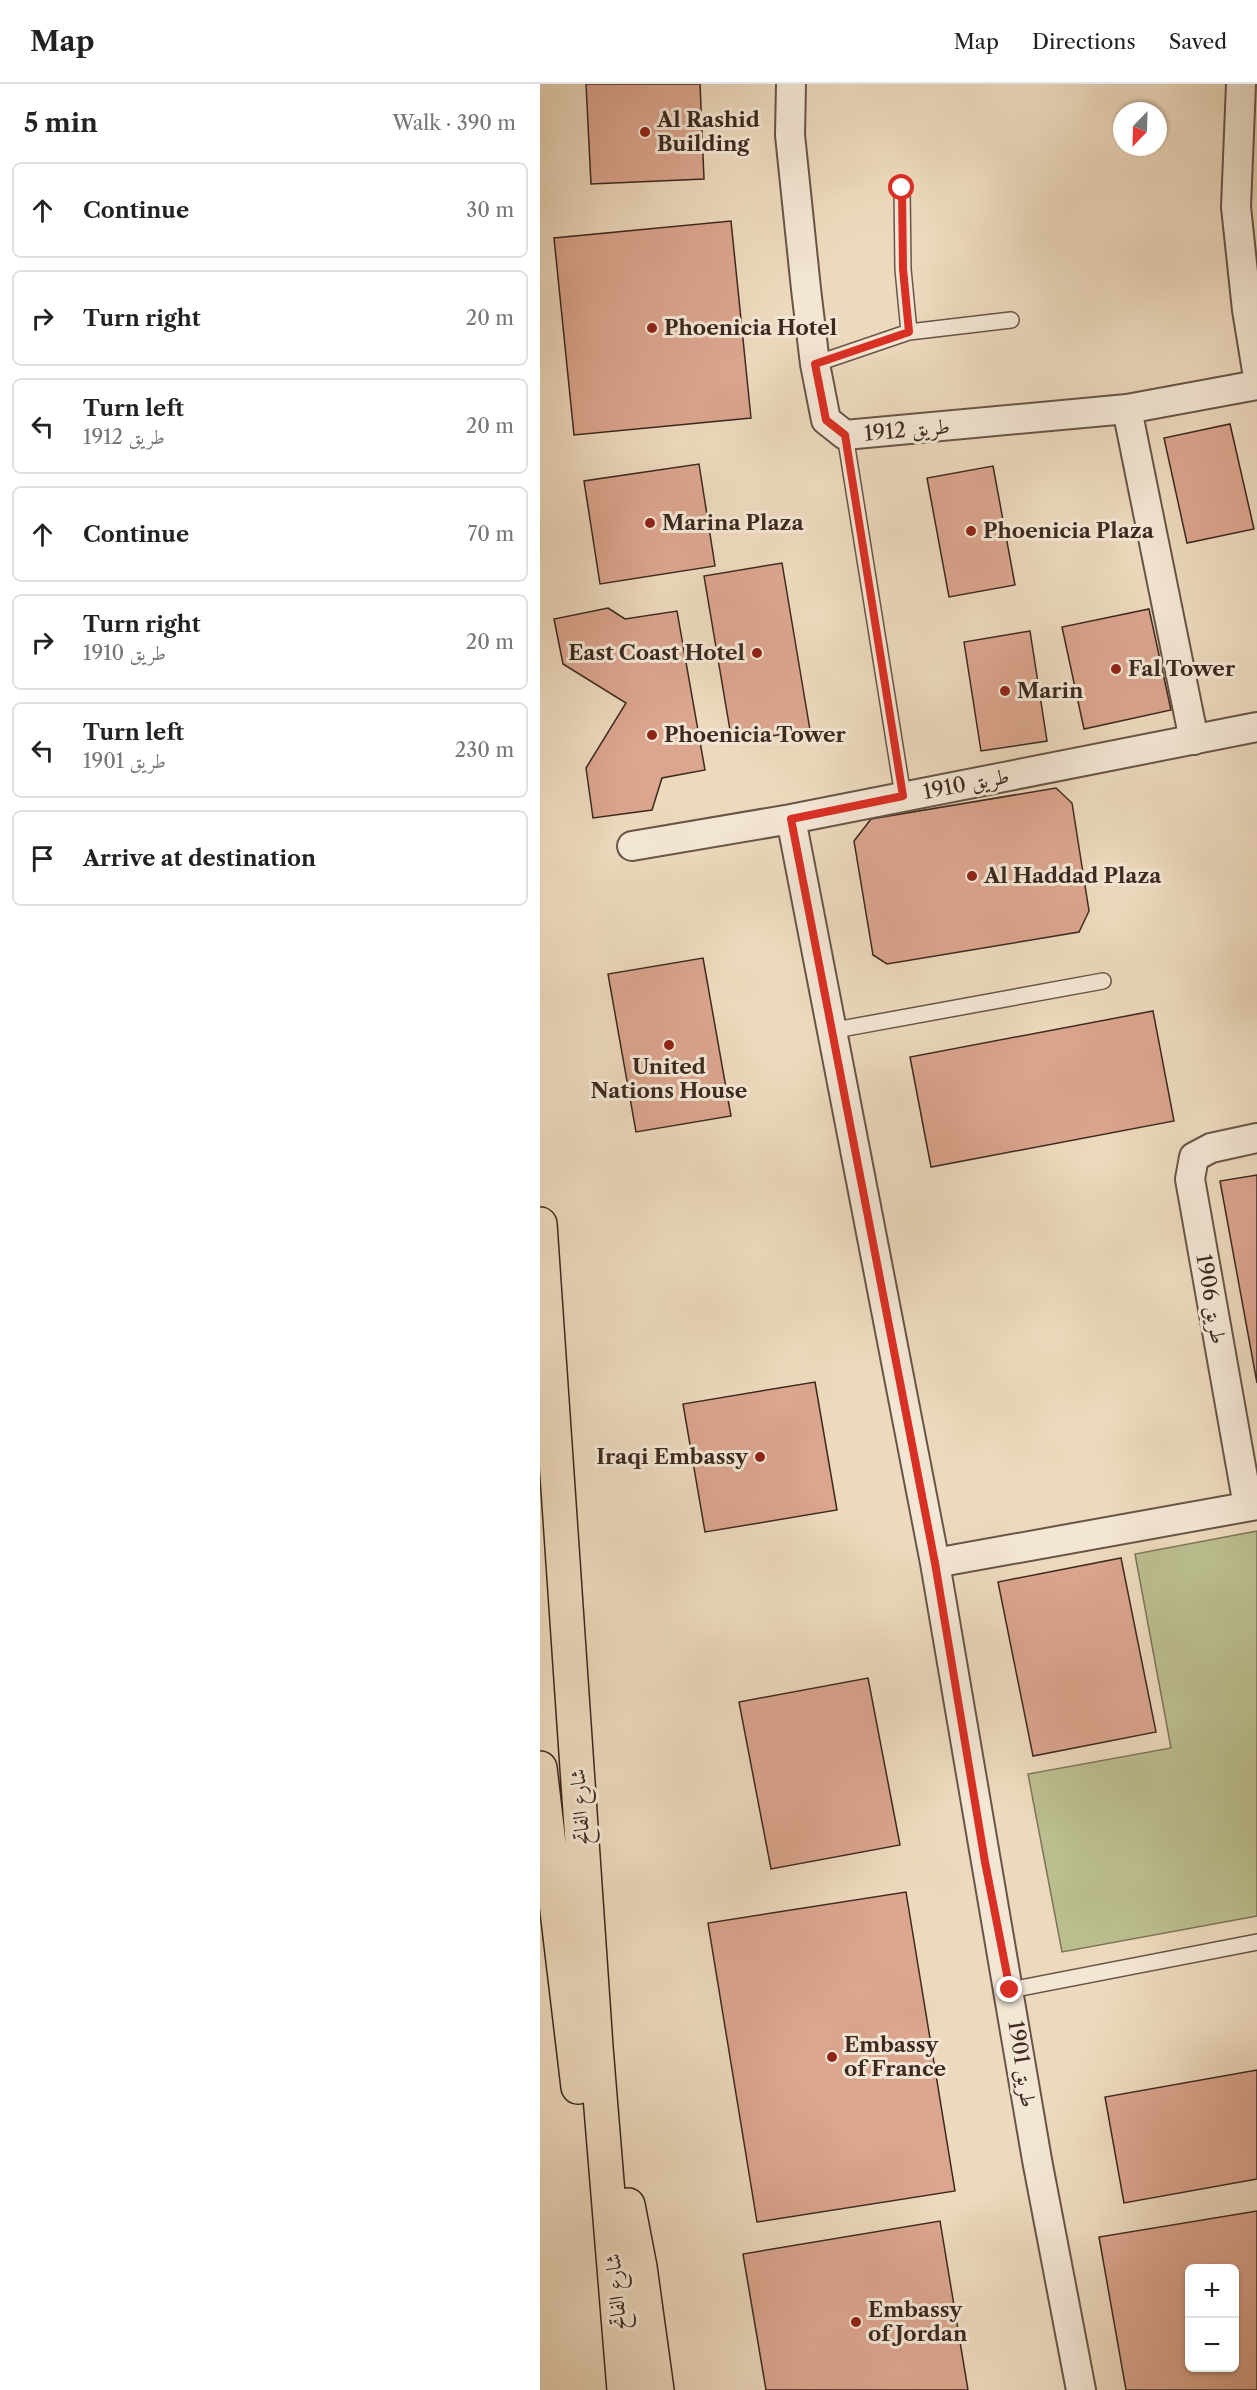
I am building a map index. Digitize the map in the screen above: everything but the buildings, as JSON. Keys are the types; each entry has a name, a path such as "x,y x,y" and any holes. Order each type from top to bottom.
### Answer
{"main road":[{"name":"شارع الفاتح","path":"540,1224 597,2047 624,2390"},
{"path":"540,1768 602,2285 609,2318 621,2348"},
{"path":"597,2047 640,2266 657,2390"}],"street":[{"name":"طريق 1912","path":"791,84 790,135 815,364 826,420 845,435 1126,409 1257,385"},
{"path":"1241,84 1236,207 1247,310 1257,371"},
{"path":"1126,409 1194,740"},
{"name":"طريق 1910","path":"632,846 791,819 1257,727"},
{"name":"طريق 1901","path":"791,819 830,1031 935,1563 985,1862 1010,1990 1037,2160 1081,2390"},
{"name":"طريق 1906","path":"935,1563 1252,1505 1190,1179 1194,1157 1211,1148 1257,1138"}],"lane":[{"path":"902,188 903,269 909,332"},
{"path":"815,364 909,332 1011,320"},
{"path":"845,435 903,796"},
{"path":"830,1031 1103,981"},
{"path":"1010,1990 1257,1942"}],"green space":[{"path":"1257,1531 1257,1916 1062,1952 1028,1774 1171,1748 1135,1554"}],"place":[{"name":"Al Rashid Building","path":"645,132"},
{"name":"Phoenicia Hotel","path":"652,328"},
{"name":"Marina Plaza","path":"650,523"},
{"name":"Phoenicia Plaza","path":"971,531"},
{"name":"East Coast Hotel","path":"757,653"},
{"name":"Fal Tower","path":"1116,669"},
{"name":"Marin","path":"1005,691"},
{"name":"Phoenicia Tower","path":"652,735"},
{"name":"Al Haddad Plaza","path":"972,876"},
{"name":"United Nations House","path":"669,1045"},
{"name":"Iraqi Embassy","path":"760,1457"},
{"name":"Embassy of France","path":"832,2057"},
{"name":"Embassy of Jordan","path":"856,2322"}],"route":[{"path":"902,188 903,269 909,332 815,364 826,420 845,435 903,796 791,819 830,1031 935,1563 985,1862 1010,1990"}]}
